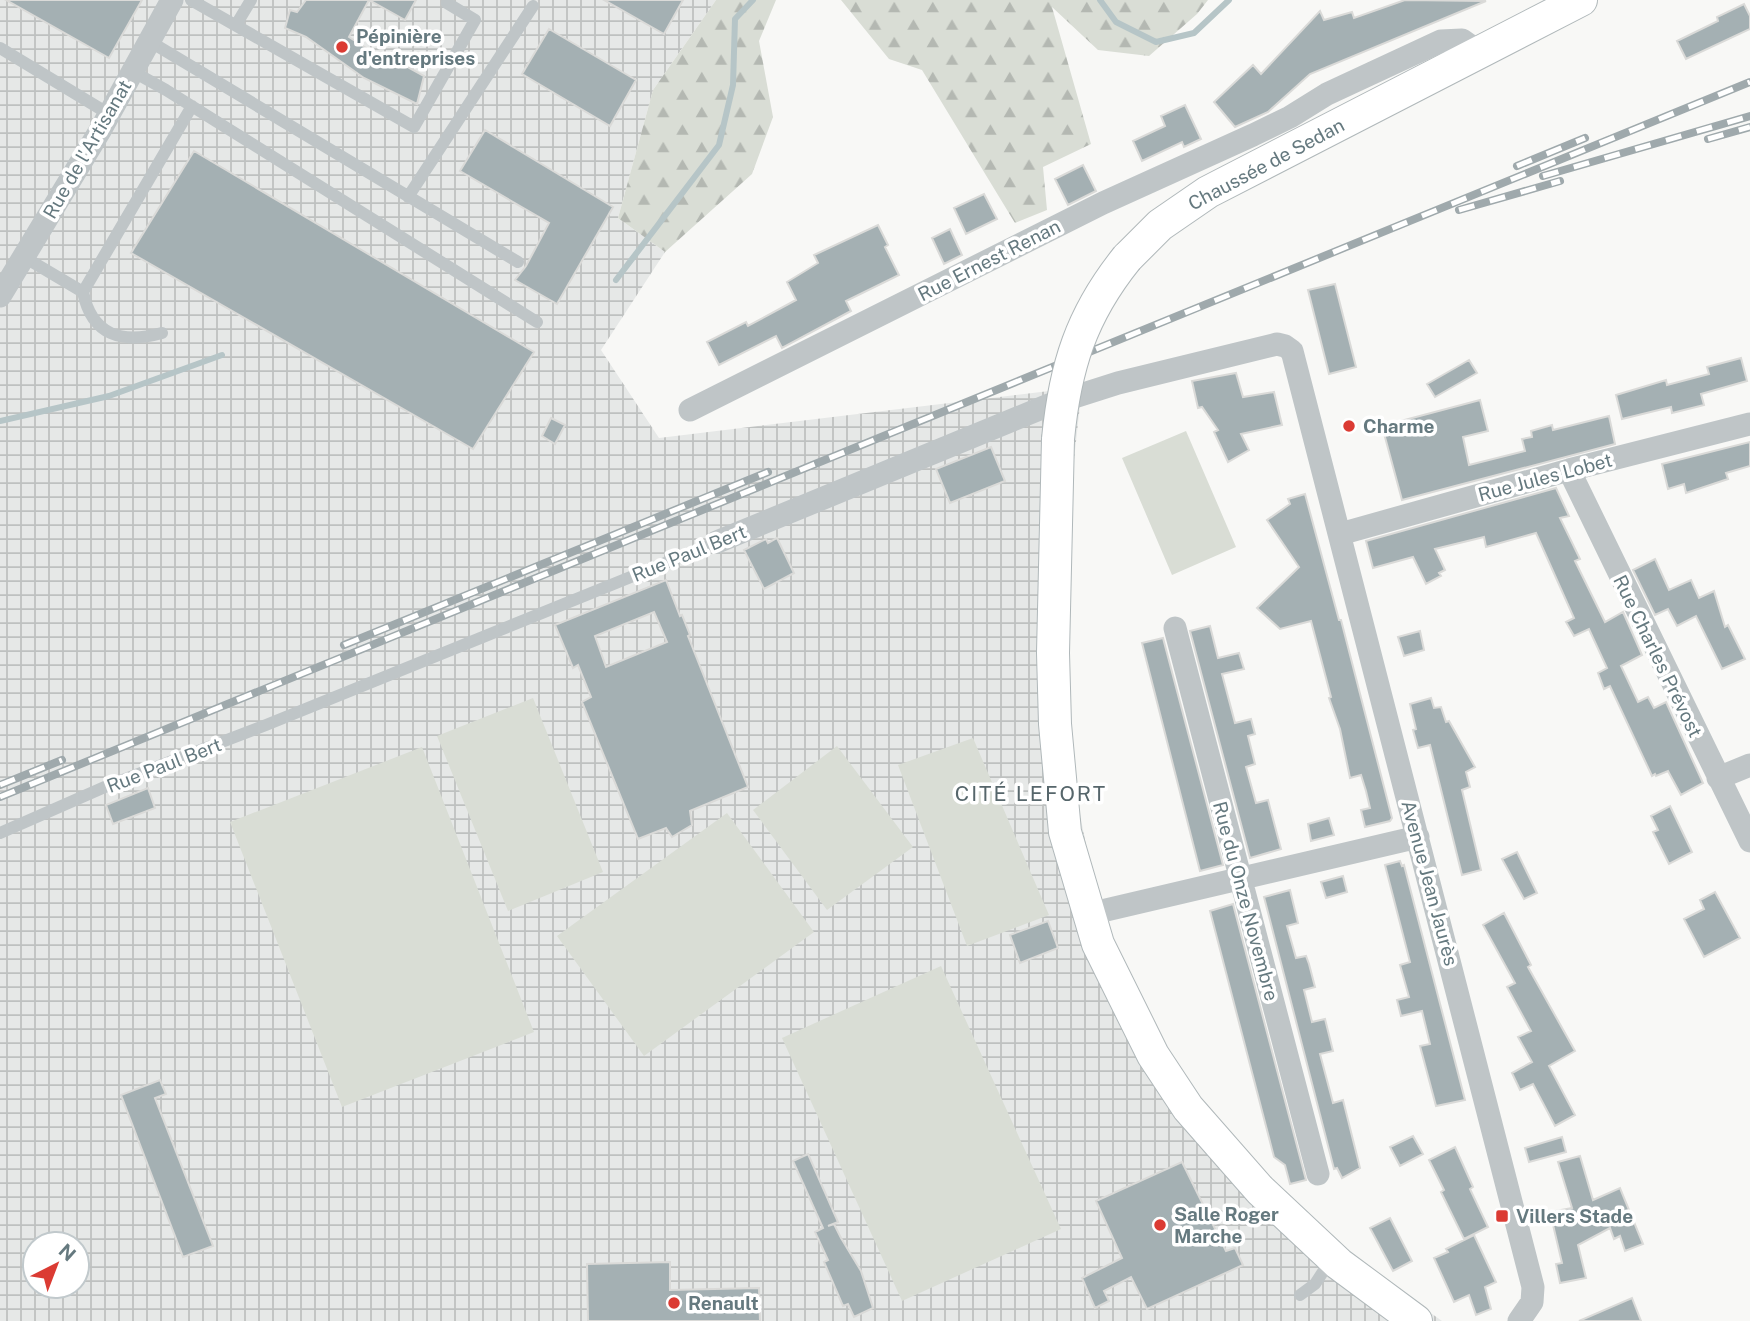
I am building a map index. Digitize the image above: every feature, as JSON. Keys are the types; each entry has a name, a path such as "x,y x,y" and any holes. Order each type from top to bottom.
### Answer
{"main road":[{"name":"Chaussée de Sedan","path":"1416,1321 1332,1258 1260,1190 1188,1108 1153,1055 1098,944 1065,832 1055,724 1053,653 1058,439 1062,397 1077,342 1099,296 1128,258 1160,225 1189,203 1581,0"}],"street":[{"name":"Rue de l'Artisanat","path":"0,296 109,114 172,0"},
{"name":"Chaussée de Sedan","path":"1290,117 1327,94 1441,41 1462,40 1479,52"},
{"name":"Rue Ernest Renan","path":"690,410 1103,203 1290,117"},
{"name":"Rue Paul Bert","path":"717,542 1049,405 1118,383 1278,344 1292,351 1296,359 1319,450"},
{"name":"Rue Jules Lobet","path":"1340,534 1569,470 1750,424"},
{"name":"Avenue Jean Jaurès","path":"1319,450 1533,1287 1525,1319"},
{"name":"Rue Charles Prévost","path":"1569,470 1750,842"},
{"name":"Rue du Onze Novembre","path":"1175,628 1318,1174"},
{"path":"1718,778 1750,765"},
{"path":"1089,914 1418,837"}],"lane":[{"path":"191,0 414,127 475,20 447,3"},
{"path":"236,26 251,0"},
{"path":"408,197 533,6"},
{"path":"149,41 518,262"},
{"path":"0,48 109,114"},
{"path":"132,71 537,322"},
{"path":"162,333 144,338 110,334 98,326 87,310 83,292 192,106"},
{"path":"24,257 83,292"},
{"name":"Rue Paul Bert","path":"0,832 107,786 266,726 717,542"},
{"path":"1300,1294 1315,1284 1332,1258"}],"shaded area":[{"path":"0,0 716,0 653,90 618,218 665,252 601,350 659,438 1082,387 1070,496 1065,639 1069,757 1095,892 1138,1003 1178,1073 1292,1205 1372,1271 1442,1321 0,1321"}],"green space":[{"path":"716,0 776,0 759,41 773,117 752,174 665,252 618,218 653,90"},
{"path":"841,0 1208,0 1197,14 1149,56 1098,50 1052,7 1091,144 1043,167 1047,210 1015,223 922,70 889,59"},
{"path":"1186,431 1236,547 1172,575 1122,458"},
{"path":"533,698 603,872 508,911 437,736"},
{"path":"973,738 1049,915 967,946 898,765"},
{"path":"837,746 913,847 827,910 753,810"},
{"path":"422,747 534,1032 342,1107 230,822"},
{"path":"727,813 814,932 644,1056 557,936"},
{"path":"941,966 1061,1229 902,1301 782,1038"}],"building":[{"path":"6,0 142,0 109,58"},
{"name":"Pépinière d'entreprises","path":"306,0 369,0 349,37 380,57 395,60 424,76 417,104 364,78 306,37 285,28 290,10 297,12"},
{"name":"Pépinière d'entreprises","path":"369,0 416,0 405,20"},
{"path":"604,0 683,0 664,34"},
{"path":"1405,0 1486,1 1310,74 1268,112 1235,127 1214,102 1253,65 1261,74 1320,11 1324,20 1352,12 1354,18"},
{"path":"1744,4 1750,16 1750,29 1686,59 1677,41 1718,21 1717,17"},
{"path":"549,29 636,80 610,126 522,74"},
{"path":"1185,105 1201,139 1184,147 1182,142 1142,161 1133,141 1165,126 1161,116"},
{"path":"485,130 613,207 557,304 515,280 526,266 549,223 460,171"},
{"path":"194,151 534,352 473,449 131,253"},
{"path":"1083,165 1096,191 1068,205 1055,179"},
{"path":"984,194 997,219 966,234 954,208"},
{"path":"878,225 899,275 846,301 851,311 782,348 776,336 719,365 707,342 746,322 748,326 796,300 787,282 818,263 814,255"},
{"path":"950,229 962,255 944,264 932,238"},
{"path":"1335,284 1356,367 1329,374 1308,290"},
{"path":"1741,358 1747,381 1701,394 1704,405 1672,413 1671,407 1622,419 1616,395 1666,380 1667,385 1709,374 1707,367"},
{"path":"1469,360 1477,373 1435,397 1427,384"},
{"path":"1236,373 1243,397 1274,392 1282,425 1241,434 1249,450 1228,462 1214,432 1218,430 1202,407 1198,408 1192,381"},
{"path":"1480,400 1488,431 1463,437 1469,465 1525,451 1522,439 1532,437 1531,431 1552,425 1553,430 1609,416 1615,444 1402,500 1382,426"},
{"path":"551,418 565,425 555,444 542,436"},
{"path":"1750,442 1750,466 1726,473 1728,479 1686,493 1684,484 1668,489 1662,464"},
{"path":"991,447 1005,481 950,503 936,469"},
{"path":"1556,488 1569,516 1560,518 1580,559 1575,561 1605,622 1623,612 1642,655 1621,666 1638,702 1648,697 1654,708 1666,702 1703,783 1681,795 1668,771 1652,776 1610,686 1604,689 1598,673 1607,668 1589,629 1574,636 1566,622 1574,618 1536,533 1486,547 1484,537 1435,549 1445,570 1439,573 1441,576 1426,584 1413,557 1373,568 1366,541"},
{"path":"1305,494 1392,818 1390,821 1365,827 1361,810 1370,808 1366,791 1361,775 1350,778 1340,729 1329,698 1331,697 1311,621 1280,629 1257,608 1299,567 1267,520 1290,504 1288,499"},
{"path":"777,538 794,573 764,589 744,550 766,539 768,543"},
{"path":"1655,559 1669,590 1691,580 1699,598 1714,591 1725,627 1728,625 1745,659 1722,669 1696,616 1677,626 1668,609 1655,615 1633,570"},
{"path":"666,580 748,787 690,811 692,825 672,837 666,828 638,839 582,702 591,697 578,665 573,668 555,625","holes":["654,612 667,642 606,667 595,636"]},
{"path":"1210,626 1218,658 1239,653 1244,669 1222,674 1235,723 1251,719 1255,734 1248,736 1255,764 1246,767 1256,803 1268,800 1281,849 1250,858 1190,631"},
{"path":"1420,631 1424,650 1404,656 1398,637"},
{"path":"1163,638 1223,865 1200,871 1142,643"},
{"path":"1431,698 1434,708 1441,707 1446,722 1449,721 1475,767 1466,772 1470,787 1462,790 1481,870 1462,875 1430,745 1418,748 1413,730 1416,729 1410,704"},
{"path":"148,788 155,808 113,824 106,805"},
{"path":"1670,806 1692,852 1669,864 1653,832 1658,830 1651,816"},
{"path":"1329,818 1334,835 1311,841 1308,824"},
{"path":"1517,852 1537,893 1524,899 1502,859"},
{"path":"1400,861 1402,866 1404,865 1465,1100 1436,1106 1420,1046 1430,1044 1422,1011 1401,1016 1397,1000 1409,997 1400,965 1410,962 1385,865"},
{"path":"1343,876 1347,892 1326,898 1321,882"},
{"path":"1290,890 1298,923 1287,926 1296,958 1306,956 1309,964 1315,987 1304,990 1312,1022 1325,1019 1333,1051 1320,1054 1333,1103 1343,1100 1360,1168 1342,1178 1337,1168 1334,1169 1264,897"},
{"path":"1715,892 1740,938 1704,957 1684,919 1704,909 1700,900"},
{"path":"1233,904 1306,1180 1290,1184 1285,1165 1274,1157 1210,911"},
{"path":"1504,913 1531,965 1528,967 1575,1051 1549,1066 1575,1115 1555,1126 1533,1084 1520,1090 1512,1073 1532,1062 1518,1037 1531,1031 1507,987 1515,983 1483,925"},
{"path":"1048,921 1058,948 1020,963 1010,935"},
{"path":"160,1080 166,1094 155,1098 213,1246 183,1257 121,1095"},
{"path":"1413,1136 1423,1154 1400,1166 1390,1147"},
{"path":"1562,1137 1566,1152 1529,1162 1525,1148"},
{"path":"1455,1147 1473,1187 1470,1189 1488,1227 1464,1239 1429,1160"},
{"path":"808,1154 838,1222 828,1226 834,1224 861,1271 873,1308 854,1317 848,1304 843,1306 824,1262 828,1260 815,1232 823,1228 793,1161"},
{"path":"1580,1156 1593,1200 1620,1188 1643,1244 1625,1251 1620,1236 1614,1239 1610,1228 1578,1245 1586,1278 1560,1283 1556,1264 1562,1263 1550,1212 1572,1208 1558,1162"},
{"name":"Salle Roger Marche","path":"1182,1162 1226,1251 1235,1248 1243,1265 1147,1309 1131,1277 1104,1291 1109,1301 1095,1308 1082,1278 1122,1258 1096,1201"},
{"path":"1390,1218 1412,1261 1393,1271 1370,1228"},
{"path":"1474,1235 1496,1282 1485,1287 1491,1309 1476,1315 1469,1295 1454,1302 1434,1258"},
{"name":"Renault","path":"670,1262 670,1290 759,1288 760,1321 588,1321 587,1264"},
{"path":"1632,1298 1641,1321 1579,1321"}],"waterway":[{"path":"616,280 719,145 733,85 735,19 753,0"},
{"path":"1100,0 1116,22 1156,42 1194,33 1229,0"},
{"path":"0,421 109,396 222,355"}],"railway":[{"path":"0,797 1750,82"},
{"path":"1543,176 1750,116"},
{"path":"1708,139 1750,127"},
{"path":"1517,166 1585,138"},
{"path":"1459,210 1560,181"},
{"path":"344,645 768,472"},
{"path":"0,785 62,760"}],"place":[{"name":"Pépinière d'entreprises","path":"342,47"},
{"name":"Charme","path":"1349,426"},
{"name":"Villers Stade","path":"1502,1216"},
{"name":"Salle Roger Marche","path":"1160,1225"},
{"name":"Renault","path":"674,1303"}],"district":[{"name":"CITÉ LEFORT","path":"1031,794"}]}
